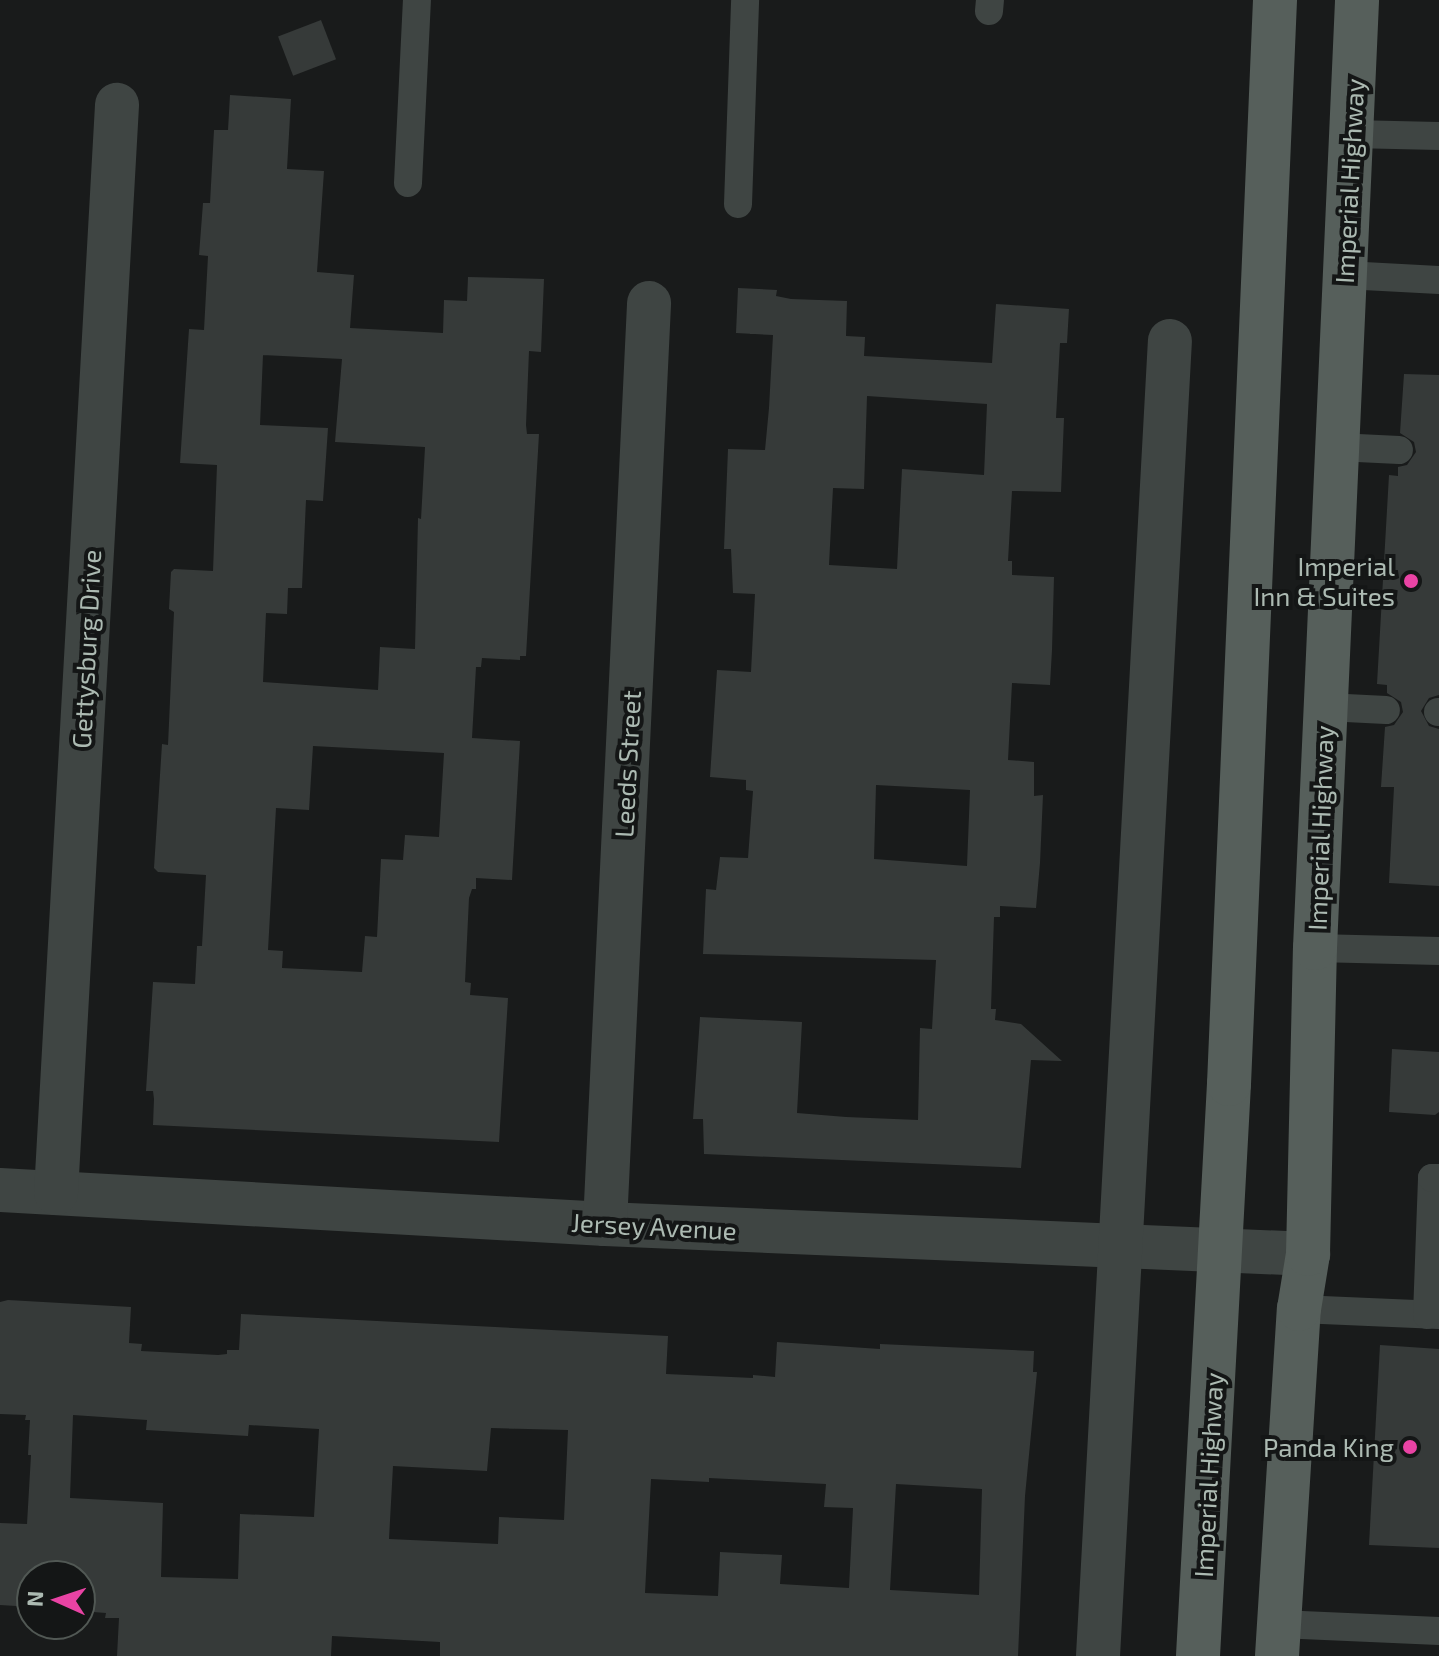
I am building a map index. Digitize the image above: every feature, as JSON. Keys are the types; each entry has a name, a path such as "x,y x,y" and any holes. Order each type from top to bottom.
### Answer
{"main road":[{"name":"Imperial Highway","path":"1198,1656 1220,1251 1275,0"},
{"name":"Imperial Highway","path":"1278,1640 1299,1309 1308,1254 1315,948 1357,0"}],"street":[{"name":"Gettysburg Drive","path":"56,1193 117,105"},
{"name":"Leeds Street","path":"605,1224 649,303"},
{"path":"1098,1656 1170,341"},
{"name":"Jersey Avenue","path":"0,1190 605,1224 1308,1254"}],"lane":[{"path":"408,183 417,0"},
{"path":"738,204 745,0"},
{"path":"1351,134 1439,136"},
{"path":"1345,275 1439,280"},
{"path":"1337,447 1399,450"},
{"path":"1326,707 1386,710"},
{"path":"1315,948 1439,951"},
{"path":"1299,1309 1433,1315 1432,1178 1439,1178"},
{"path":"1278,1640 1439,1631"}],"building":[{"path":"321,20 336,59 293,76 278,36"},
{"path":"230,95 291,99 287,169 324,171 317,272 354,275 350,328 443,333 444,300 467,301 468,277 544,279 541,352 529,351 527,434 539,434 526,656 520,656 520,660 482,658 481,667 476,667 472,738 520,741 512,880 476,878 476,889 472,889 469,898 465,982 471,983 470,995 508,998 499,1142 153,1125 153,1091 146,1091 153,982 195,984 197,946 202,946 206,875 158,872 154,868 162,744 168,745 174,612 169,609 171,572 174,569 213,571 217,465 180,463 189,329 204,330 208,256 199,255 203,203 210,203 214,130 228,130","holes":["263,355 342,359 335,442 425,447 421,519 418,518 415,649 380,647 378,690 263,682 266,613 287,614 288,588 302,588 306,500 323,501 328,428 260,425","313,746 444,753 439,837 405,835 403,860 381,859 377,937 365,936 362,972 282,968 283,951 268,950 276,808 309,810"]},
{"path":"738,288 777,290 776,296 791,299 847,301 846,336 865,337 864,356 992,363 996,304 1069,309 1067,343 1060,343 1056,418 1064,418 1061,492 1012,491 1008,561 1012,561 1012,575 1054,577 1050,685 1012,683 1008,760 1034,762 1034,796 1043,795 1036,908 1000,906 1000,917 994,917 991,1009 996,1009 995,1020 1021,1024 1062,1061 1031,1060 1021,1168 704,1154 703,1119 693,1119 700,1017 802,1022 797,1113 918,1120 920,1028 932,1029 936,960 703,954 706,889 716,890 720,857 748,858 753,791 746,790 746,780 710,777 717,670 751,672 755,594 733,593 731,549 724,549 728,449 765,450 769,408 773,335 736,333","holes":["867,396 987,404 984,475 902,469 897,569 829,565 833,488 864,489","876,785 970,790 967,866 874,859"]},
{"path":"1404,374 1439,375 1439,695 1429,698 1421,711 1429,726 1439,729 1439,886 1389,883 1394,787 1381,787 1385,727 1394,725 1403,712 1401,702 1387,693 1387,685 1377,684 1389,475 1398,476 1398,467 1407,465 1416,452 1414,442 1400,433"},
{"path":"1392,1049 1439,1052 1439,1112 1435,1115 1389,1112"},
{"path":"8,1300 131,1307 129,1343 142,1344 141,1351 218,1355 227,1354 227,1350 239,1350 241,1314 668,1336 666,1374 775,1377 777,1342 880,1349 880,1344 1034,1351 1033,1372 1037,1372 1025,1496 1018,1656 440,1656 440,1642 332,1636 331,1656 117,1656 119,1618 105,1618 106,1613 96,1612 96,1560 16,1560 16,1606 0,1605 0,1523 27,1524 31,1455 28,1455 30,1420 25,1420 26,1415 0,1414 0,1302","holes":["73,1415 147,1420 146,1430 248,1436 249,1425 319,1429 314,1517 240,1514 238,1579 161,1577 163,1503 70,1498","491,1428 568,1430 564,1520 499,1517 498,1544 389,1539 393,1466 487,1471","709,1478 826,1484 824,1507 853,1508 849,1588 780,1584 782,1555 720,1552 718,1596 645,1593 651,1479 709,1482","896,1484 982,1489 979,1595 890,1590"]},
{"name":"Panda King","path":"1380,1345 1439,1349 1439,1548 1369,1545"}],"place":[{"name":"Imperial Inn & Suites","path":"1411,581"},
{"name":"Panda King","path":"1410,1447"}]}
